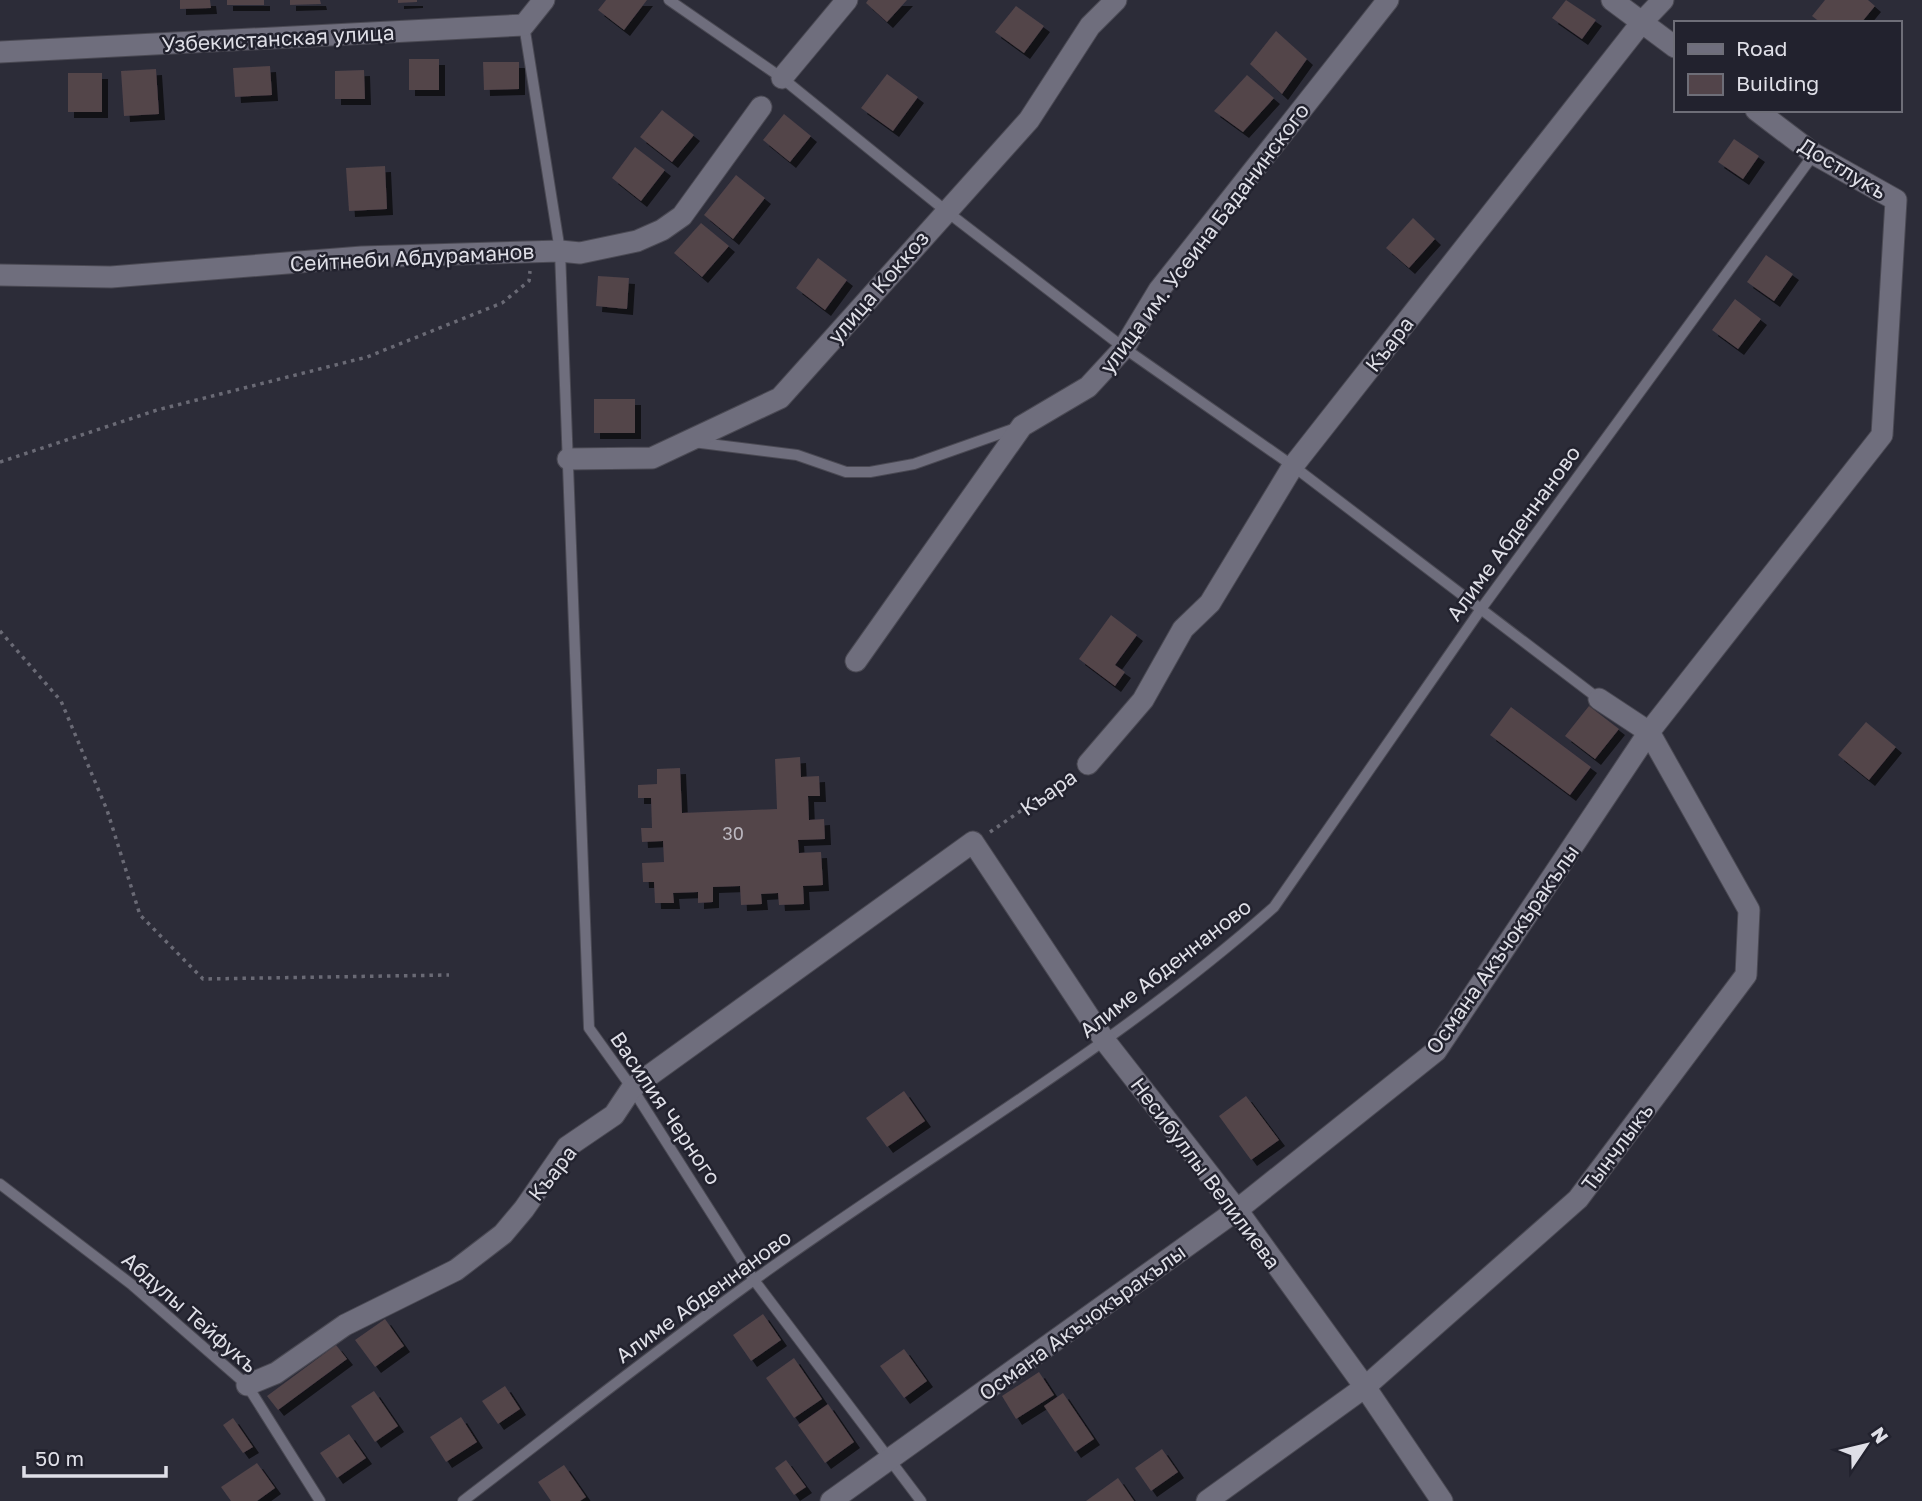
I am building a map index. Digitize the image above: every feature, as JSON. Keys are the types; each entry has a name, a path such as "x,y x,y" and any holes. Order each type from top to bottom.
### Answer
{"street":[{"path":"524,25 544,0"},
{"path":"782,78 847,0"},
{"name":"улица Коккоз","path":"568,459 652,458 780,398 1029,120 1090,26 1116,0"},
{"name":"улица им. Усеина Баданинского","path":"856,661 1022,426 1088,387 1124,348 1158,290 1388,0"},
{"path":"1612,0 1674,46"},
{"name":"Къара","path":"1088,764 1143,699 1183,629 1210,603 1293,467 1642,22 1663,0"},
{"name":"Узбекистанская улица","path":"0,52 524,25"},
{"name":"Сейтнеби Абдураманов","path":"0,275 111,277 362,257 560,251 580,253 637,241 662,230 682,216 761,107"},
{"name":"Достлукъ","path":"1759,112 1814,154 1896,200"},
{"name":"Османа Акъчокъракълы","path":"831,1501 1237,1210 1436,1051 1649,732 1882,435 1896,200"},
{"name":"Тынчлыкъ","path":"1207,1501 1365,1387 1578,1199 1746,975 1749,910 1649,732 1599,699"},
{"name":"Къара","path":"247,1385 276,1373 345,1325 456,1270 503,1234 567,1147 614,1115 632,1088 973,842"},
{"name":"Несибуллы Велилиева","path":"973,842 1105,1041 1237,1210 1365,1387 1443,1501"}],"lane":[{"path":"669,0 782,78 946,211 1124,348 1293,467 1599,699"},
{"name":"Василия Черного","path":"524,25 560,251 589,1028 632,1088 754,1280 921,1501"},
{"name":"Алиме Абденнаново","path":"463,1501 754,1280 1105,1041 1233,943 1274,907 1481,609 1814,154"},
{"path":"687,442 797,454 846,472 870,472 914,464 1022,426"},
{"name":"Абдулы Тейфукъ","path":"0,1184 131,1284 247,1385 320,1501"}],"path":[{"path":"0,462 157,410 367,357 502,303 529,281 530,252"},
{"path":"0,631 61,701 107,810 139,915 203,979 449,975"},
{"name":"Къара","path":"973,842 1088,764"}],"building":[{"path":"180,0 210,0 211,8 180,9"},
{"path":"227,0 264,0 264,5 227,5"},
{"path":"290,0 320,0 321,4 290,5"},
{"path":"398,0 417,0 417,2 398,3"},
{"path":"606,0 647,0 624,30 598,10"},
{"path":"868,0 907,0 887,22 866,3"},
{"path":"1566,0 1596,20 1582,39 1552,18"},
{"path":"1825,0 1868,0 1875,6 1863,21 1818,21 1812,16"},
{"path":"1016,6 1044,26 1024,53 995,32"},
{"path":"1276,31 1307,59 1282,94 1250,64"},
{"path":"409,59 439,59 439,90 409,90"},
{"path":"483,62 519,62 519,89 484,90"},
{"path":"270,66 272,95 235,97 233,68"},
{"path":"156,69 159,114 124,116 121,71"},
{"path":"364,70 365,99 335,99 335,71"},
{"path":"68,73 102,73 102,112 68,112"},
{"path":"887,74 918,97 893,131 861,108"},
{"path":"1247,75 1274,98 1243,132 1214,111"},
{"path":"662,110 694,135 672,162 640,137"},
{"path":"784,114 811,136 790,162 763,140"},
{"path":"1734,139 1759,156 1743,179 1718,162"},
{"path":"635,147 665,170 641,201 612,178"},
{"path":"385,166 387,209 349,211 346,168"},
{"path":"736,175 765,198 733,239 704,215"},
{"path":"1413,218 1435,239 1409,268 1386,248"},
{"path":"701,223 729,246 702,277 674,253"},
{"path":"1766,255 1793,274 1774,301 1747,282"},
{"path":"818,258 847,280 825,310 796,288"},
{"path":"598,276 629,278 627,309 596,306"},
{"path":"1735,299 1761,319 1738,349 1712,330"},
{"path":"594,399 635,399 635,433 594,433"},
{"path":"1111,615 1137,635 1115,665 1125,672 1115,686 1079,659"},
{"path":"1589,706 1619,729 1595,759 1565,736"},
{"path":"1511,707 1591,767 1570,795 1490,735"},
{"path":"1866,722 1896,747 1869,780 1838,755"},
{"path":"800,757 801,777 819,776 820,796 808,796 809,820 824,819 825,839 798,840 799,853 821,852 823,885 803,886 804,904 779,905 778,893 761,894 762,904 741,905 740,886 713,887 713,902 698,903 698,892 673,893 674,903 655,903 654,882 643,882 642,863 664,862 663,841 642,842 641,828 652,828 651,798 638,798 638,785 657,784 657,769 680,768 682,813 777,809 775,759"},
{"path":"904,1091 925,1121 887,1147 866,1118"},
{"path":"1246,1096 1279,1140 1251,1160 1219,1116"},
{"path":"763,1314 781,1340 751,1361 733,1335"},
{"path":"385,1319 404,1346 375,1367 355,1340"},
{"path":"336,1345 347,1359 278,1410 267,1396"},
{"path":"904,1349 927,1381 904,1398 880,1366"},
{"path":"794,1358 822,1399 794,1418 766,1378"},
{"path":"1039,1372 1054,1395 1016,1419 1002,1396"},
{"path":"505,1386 520,1409 498,1424 482,1401"},
{"path":"374,1391 398,1426 375,1442 351,1406"},
{"path":"1063,1393 1094,1439 1075,1452 1044,1406"},
{"path":"828,1404 854,1442 825,1463 798,1425"},
{"path":"461,1417 477,1442 446,1462 430,1437"},
{"path":"233,1418 253,1447 243,1453 223,1425"},
{"path":"349,1434 366,1458 337,1478 320,1453"},
{"path":"1162,1449 1178,1472 1151,1491 1135,1468"},
{"path":"786,1460 806,1487 794,1495 775,1468"},
{"path":"257,1463 275,1488 257,1501 231,1501 221,1487"},
{"path":"564,1465 586,1497 580,1501 551,1501 538,1482"},
{"path":"1118,1478 1134,1501 1086,1501"}]}
